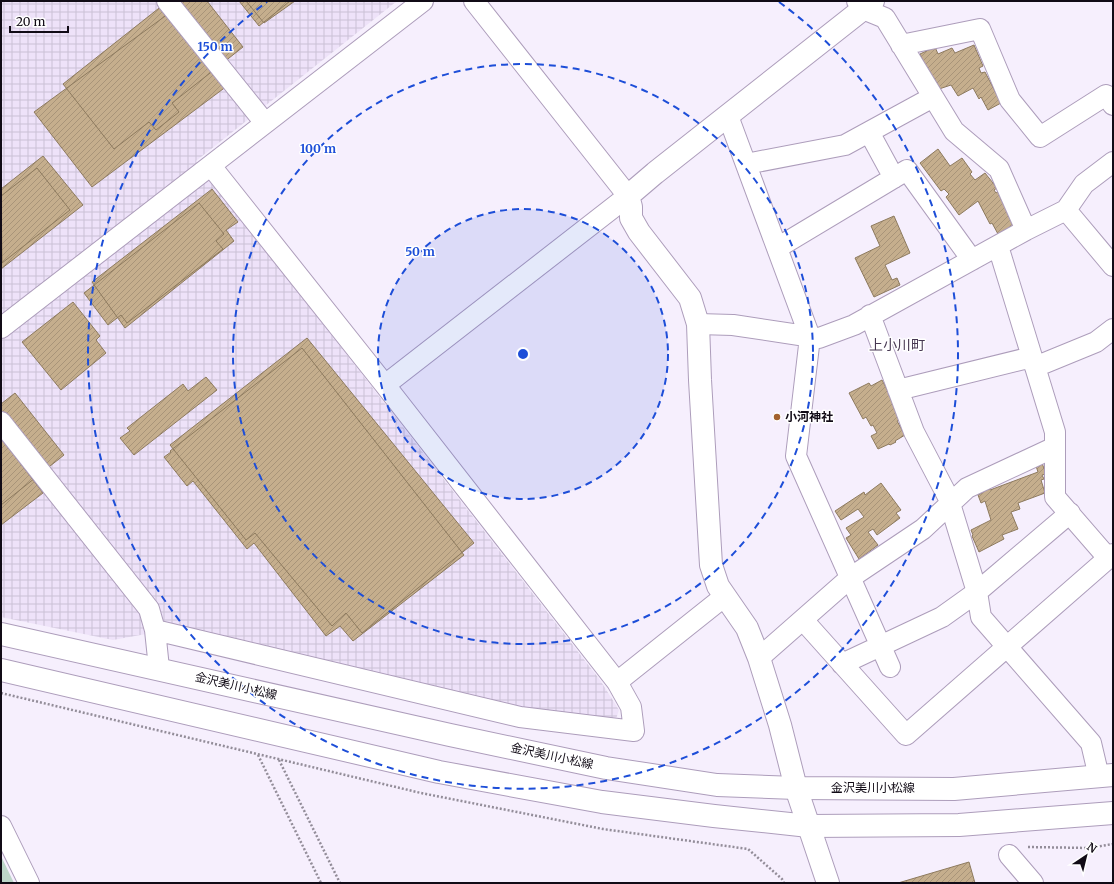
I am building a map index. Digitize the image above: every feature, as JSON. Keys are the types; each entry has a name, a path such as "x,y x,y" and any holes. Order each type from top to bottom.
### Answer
{"main road":[{"path":"828,883 796,788 780,725 759,658 747,628 718,586 711,565 698,324 690,298 639,232 631,218 631,207 628,196 864,4"},
{"name":"金沢美川小松線","path":"1,634 159,668 442,733 606,768 717,785 796,788 954,789 1106,776"},
{"path":"1,670 439,772 602,802 809,826 959,825 1113,813"}],"street":[{"path":"167,1 266,124"},
{"path":"1,328 423,1"},
{"path":"385,385 628,196 474,1"},
{"path":"864,4 885,18 954,131 999,169 1026,230"},
{"path":"901,45 980,29 1010,100 1040,137 1106,95 1113,105"},
{"path":"746,164 845,145 933,97"},
{"path":"728,116 810,337 796,456 890,667"},
{"path":"869,132 894,178"},
{"path":"698,324 733,325 819,338 854,325 1026,230 1066,210 1084,184 1113,162"},
{"path":"155,630 520,717 634,731 631,706 617,682 385,385 211,166"},
{"path":"778,248 907,170 972,260"},
{"path":"1066,210 1113,266"},
{"path":"803,620 906,735 1111,556 1055,497 1055,432 998,246"},
{"path":"870,315 914,432 948,497 977,592 982,617 1091,743 1106,776"},
{"path":"898,390 1033,362 1096,342 1113,329"},
{"path":"1,422 149,609 155,630 159,668"},
{"path":"759,658 850,578 923,529 967,488 1055,447"},
{"path":"842,664 942,616 977,592 1070,514"},
{"path":"617,682 725,596"},
{"path":"1,826 29,883"},
{"path":"1009,855 1033,883"}],"path":[{"path":"258,755 321,883"},
{"path":"278,760 340,883"},
{"path":"1009,855 1026,847 1089,848 1113,844"}],"shaded area":[{"path":"1,1 397,1 196,161 600,680 619,710 615,722 521,709 179,628 113,640 1,617"}],"green space":[{"path":"1,856 14,883 1,883"}],"building":[{"path":"168,1 207,1 243,47 172,103 179,112 156,130 149,122 114,149 63,84"},
{"path":"239,1 290,1 259,26"},
{"path":"246,1 295,1 264,23"},
{"path":"168,14 227,86 92,187 34,112"},
{"path":"974,45 983,66 979,68 981,73 985,72 1001,103 988,110 981,97 979,99 973,88 958,96 951,85 939,89 934,78 931,79 920,54 935,47 938,54 952,48 955,53"},
{"path":"938,149 950,166 962,158 972,172 970,174 975,180 985,173 997,188 994,190 996,193 1001,190 1018,223 998,234 992,223 990,224 978,201 959,215 946,197 949,194 944,189 941,191 920,163"},
{"path":"43,156 83,205 1,269 1,189"},
{"path":"37,168 70,210 2,263 1,196"},
{"path":"212,189 238,222 226,230 234,241 125,328 92,282"},
{"path":"199,203 224,234 216,241 223,249 127,323 121,315 108,325 84,293"},
{"path":"894,216 910,253 885,265 892,280 897,278 900,285 874,297 855,258 880,246 871,226"},
{"path":"73,302 100,336 96,340 106,353 61,390 22,342"},
{"path":"307,338 474,543 362,633 346,613 332,626 255,533 246,540 170,445"},
{"path":"302,348 464,555 353,641 340,626 326,636 254,543 247,549 193,481 187,486 164,457"},
{"path":"206,377 217,390 134,455 120,438 130,431 127,428 183,384 188,391"},
{"path":"882,380 894,403 905,417 897,421 905,435 895,441 896,442 878,449 871,436 877,433 873,425 871,426 866,417 863,419 849,393 869,383 871,386"},
{"path":"15,393 64,455 1,505 1,404"},
{"path":"1,438 43,493 1,525"},
{"path":"1042,463 1046,474 1042,475 1044,479 1041,480 1045,493 1018,503 1020,509 1011,512 1018,529 1002,535 1004,539 979,552 971,530 991,520 985,501 981,503 978,495 982,493 981,491 989,488 990,490 1038,472 1036,466"},
{"path":"881,483 901,510 896,513 900,518 877,535 873,529 868,532 878,545 859,559 846,538 851,535 846,528 864,517 858,509 841,520 835,511 864,492 865,495"},
{"path":"969,862 975,883 898,883"}],"place":[{"name":"小河神社","path":"777,417"}],"district":[{"name":"上小川町","path":"897,345"}]}
